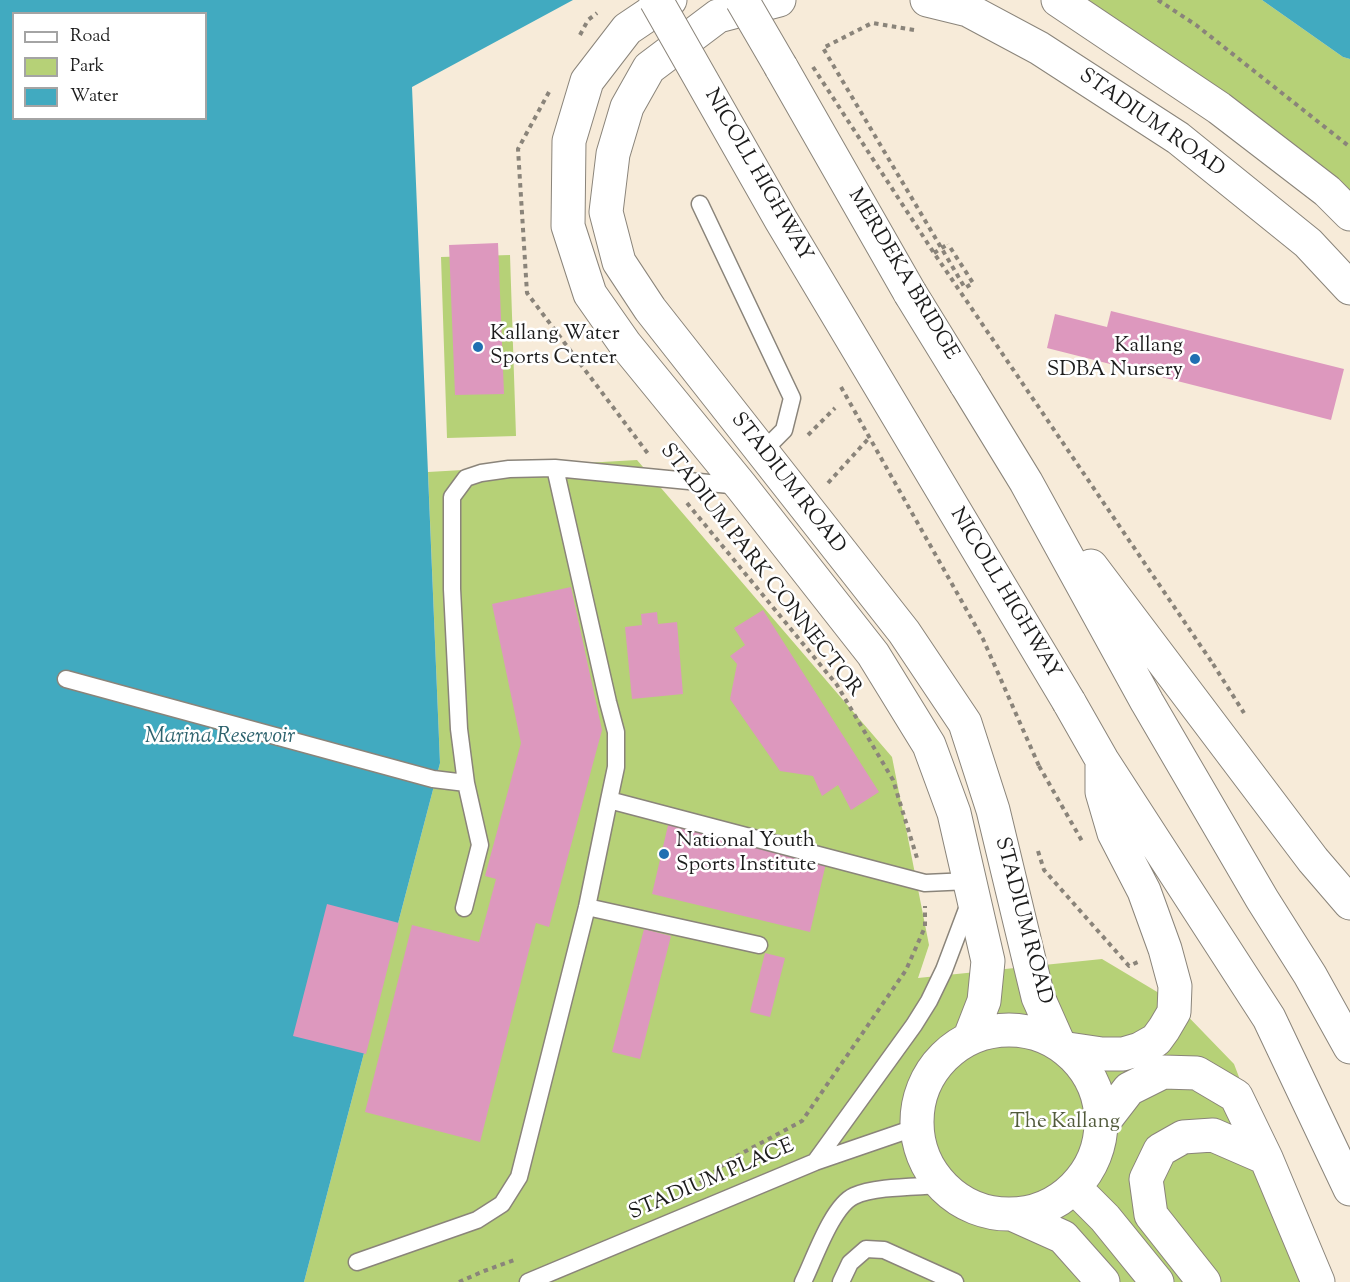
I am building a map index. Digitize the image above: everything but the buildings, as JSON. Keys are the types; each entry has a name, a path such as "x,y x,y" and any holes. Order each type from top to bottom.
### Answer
{"main road":[{"name":"NICOLL HIGHWAY","path":"656,0 780,220 1102,760 1269,1018 1350,1189"},
{"name":"STADIUM ROAD","path":"670,0 627,30 587,81 569,141 568,226 590,294 626,344 873,654 929,745 954,813 988,961 984,1001 970,1037"},
{"path":"742,0 910,293 1026,482 1147,702 1262,899 1310,975 1350,1047"},
{"name":"STADIUM ROAD","path":"779,0 718,16 649,68 627,107 613,154 606,212 619,262 650,309 904,632 965,723 993,810 1038,997 1063,1046"},
{"name":"STADIUM ROAD","path":"927,0 968,10 1040,48 1178,138 1308,243 1350,288"},
{"path":"1058,0 1219,108 1328,191 1350,214"},
{"path":"1026,482 1313,860 1350,903"},
{"path":"1102,760 1102,792 1114,833 1144,891 1165,948 1175,986 1174,1012 1156,1040 1140,1049 1124,1054 1102,1054 1063,1046 1030,1031 1000,1029 970,1037 947,1052 930,1074 919,1099 917,1127 924,1158 941,1185 962,1202 987,1212 1014,1215 1063,1237 1104,1282"},
{"path":"1014,1215 1047,1207 1075,1188 1095,1158 1102,1124 1099,1095 1087,1070 1063,1046"},
{"path":"1102,1124 1129,1089 1163,1072 1197,1073 1236,1096 1266,1158 1318,1282"},
{"path":"1204,1282 1151,1215 1146,1179 1160,1150 1183,1137 1213,1135 1266,1158"},
{"path":"1075,1188 1105,1218 1158,1282"}],"lane":[{"path":"700,204 792,398 784,430 762,452"},
{"path":"464,908 480,844 466,783 459,729 452,601 452,497 466,478 481,473 509,469 555,468 741,486"},
{"path":"357,1262 477,1220 501,1204 519,1177 587,907 616,767 616,732 555,468"},
{"path":"66,679 433,779 466,783"},
{"path":"609,800 925,883 971,888 944,969 929,1001 815,1162"},
{"path":"587,907 759,945"},
{"name":"STADIUM PLACE","path":"528,1282 815,1162 917,1127"},
{"path":"803,1282 837,1210 853,1196 879,1190 941,1185"},
{"path":"841,1282 850,1263 866,1249 884,1250 955,1282"}],"path":[{"path":"1158,0 1196,25 1350,147"},
{"path":"577,40 588,20 606,7"},
{"path":"915,30 872,22 823,48 965,288 973,283 948,244 934,253"},
{"path":"811,63 934,253 1213,664"},
{"name":"STADIUM PARK CONNECTOR","path":"550,89 518,148 527,293 668,480 837,685 893,780 925,883 925,927 906,969 802,1121 731,1159 696,1187"},
{"path":"810,433 835,408"},
{"path":"828,483 869,438"},
{"path":"459,1282 527,1255"}],"green space":[{"path":"1071,0 1262,0 1343,57 1350,59 1350,212"},
{"name":"Kallang Water Sports Center","path":"510,255 516,436 447,438 441,257"},
{"name":"National Youth Sports Institute","path":"637,460 892,757 929,945 918,978 1102,959 1174,1002 1234,1064 1317,1282 304,1282 440,763 428,472"}],"water":[{"name":"Marina Reservoir","path":"0,0 573,0 412,87 440,763 304,1282 0,1282"},
{"path":"1262,0 1350,0 1350,59 1343,57"}],"place":[{"name":"Kallang Water Sports Center","path":"478,347"},
{"name":"Kallang SDBA Nursery","path":"1195,359"},
{"name":"National Youth Sports Institute","path":"664,854"}],"park label":[{"name":"The Kallang","path":"1065,1123"}]}
